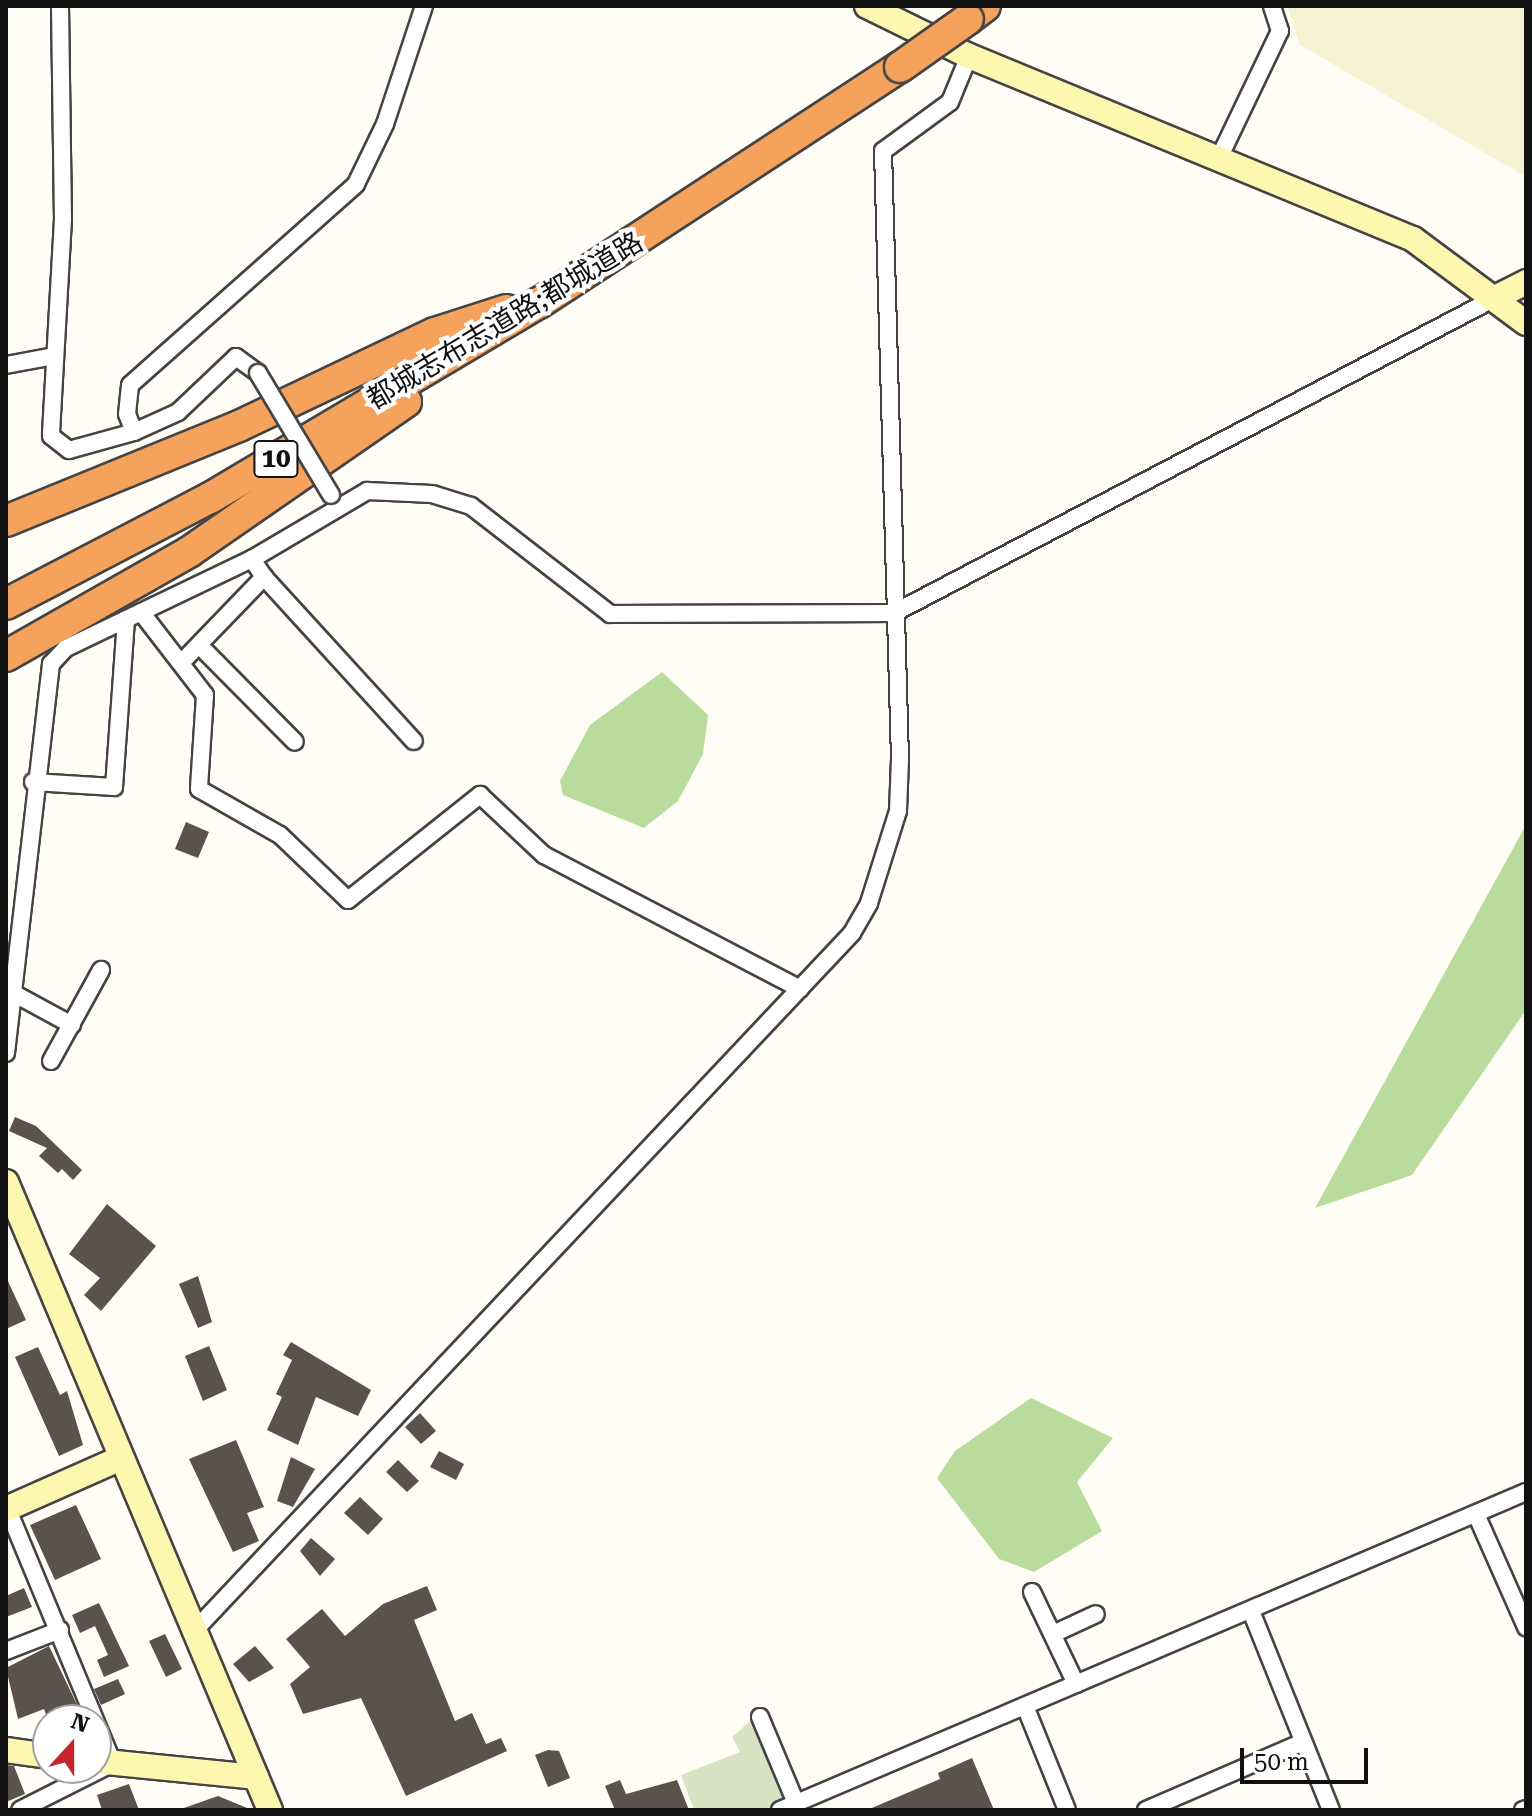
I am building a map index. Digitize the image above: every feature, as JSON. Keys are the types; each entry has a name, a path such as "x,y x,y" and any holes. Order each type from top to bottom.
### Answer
{"highway":[{"name":"都城志布志道路;都城道路","path":"6,604 210,498 539,303 900,67 976,12"},
{"path":"6,521 239,426 435,333 539,303"},
{"path":"6,656 293,485 539,303"}],"street":[{"path":"60,6 63,219 51,436 69,450 134,432 178,412 236,357 258,373 333,500"},
{"path":"134,432 127,414 130,385 356,184 385,124 424,6"},
{"path":"867,6 969,56 1220,156 1413,239 1526,323"},
{"path":"1220,156 1280,31 1272,6"},
{"path":"195,1630 852,933 888,853 900,759 883,151 950,102 969,56"},
{"path":"6,1053 33,782 51,664 66,648 252,559 333,500 367,491 432,494 471,506 610,614 894,613 1526,282"},
{"path":"6,365 55,356"},
{"path":"252,559 264,577 414,741"},
{"path":"181,663 264,577"},
{"path":"134,616 181,663 205,695 199,789 280,835 348,900 480,795 544,855 800,989"},
{"path":"33,782 114,787 134,616"},
{"path":"199,645 295,742"},
{"path":"51,1061 101,970"},
{"path":"13,993 72,1025"},
{"path":"6,1182 119,1459 270,1810"},
{"path":"85,1704 60,1630 6,1507 119,1459"},
{"path":"760,1717 791,1807 1526,1492"},
{"path":"1476,1514 1526,1627"},
{"path":"1032,1592 1076,1684"},
{"path":"1251,1611 1331,1810"},
{"path":"1053,1634 1096,1614"},
{"path":"6,1651 60,1630"},
{"path":"1025,1706 1067,1810"},
{"path":"1146,1810 1303,1742"},
{"path":"6,1750 32,1754"},
{"path":"112,1763 256,1777"},
{"path":"20,1810 66,1784"}],"shaded area":[{"path":"1287,6 1526,6 1526,177 1300,45"}],"green space":[{"path":"662,672 708,715 703,754 678,801 644,828 563,795 560,781 590,725"},
{"path":"1526,825 1526,1010 1412,1175 1315,1208"},
{"path":"1031,1398 1113,1438 1077,1482 1102,1531 1034,1572 999,1559 937,1478 955,1451"},
{"path":"755,1717 788,1802 769,1810 694,1810 681,1775 740,1752 732,1737"}],"building":[{"path":"186,822 209,832 198,858 175,849"},
{"path":"15,1117 36,1126 82,1170 73,1180 62,1169 58,1173 39,1156 47,1148 9,1131"},
{"path":"107,1204 156,1246 101,1311 84,1295 100,1278 69,1254"},
{"path":"198,1276 212,1322 198,1328 179,1284"},
{"path":"6,1277 26,1320 6,1329"},
{"path":"291,1342 371,1390 358,1416 316,1397 298,1445 267,1430 282,1397 276,1394 292,1360 283,1355"},
{"path":"209,1346 227,1390 203,1401 185,1356"},
{"path":"38,1347 60,1395 67,1391 83,1445 59,1456 15,1357"},
{"path":"420,1413 436,1431 421,1444 405,1427"},
{"path":"236,1440 264,1507 247,1513 259,1541 233,1552 189,1459"},
{"path":"439,1451 464,1464 456,1480 430,1467"},
{"path":"291,1457 315,1469 293,1507 277,1501"},
{"path":"398,1460 419,1481 407,1492 386,1472"},
{"path":"360,1497 383,1519 368,1535 344,1513"},
{"path":"76,1505 101,1559 55,1580 30,1525"},
{"path":"311,1538 335,1559 320,1576 300,1551"},
{"path":"427,1586 437,1610 414,1620 455,1721 472,1713 486,1744 501,1738 507,1751 406,1796 361,1698 303,1714 290,1684 310,1667 286,1639 322,1609 345,1636 383,1604"},
{"path":"24,1588 32,1607 6,1617 6,1596"},
{"path":"99,1603 129,1666 104,1677 97,1660 108,1655 95,1626 80,1633 72,1615"},
{"path":"165,1634 182,1669 166,1677 149,1641"},
{"path":"49,1646 77,1704 32,1704 32,1714 18,1719 6,1668"},
{"path":"255,1646 274,1668 249,1682 233,1664"},
{"path":"118,1679 125,1694 101,1704 94,1689"},
{"path":"548,1750 559,1751 570,1778 548,1787 535,1755"},
{"path":"972,1758 994,1810 867,1810 940,1779 938,1773"},
{"path":"6,1765 14,1766 25,1794 6,1802"},
{"path":"620,1780 626,1794 677,1780 689,1810 615,1810 605,1786"},
{"path":"129,1784 139,1810 102,1810 97,1795"},
{"path":"218,1796 252,1810 184,1808"}]}
